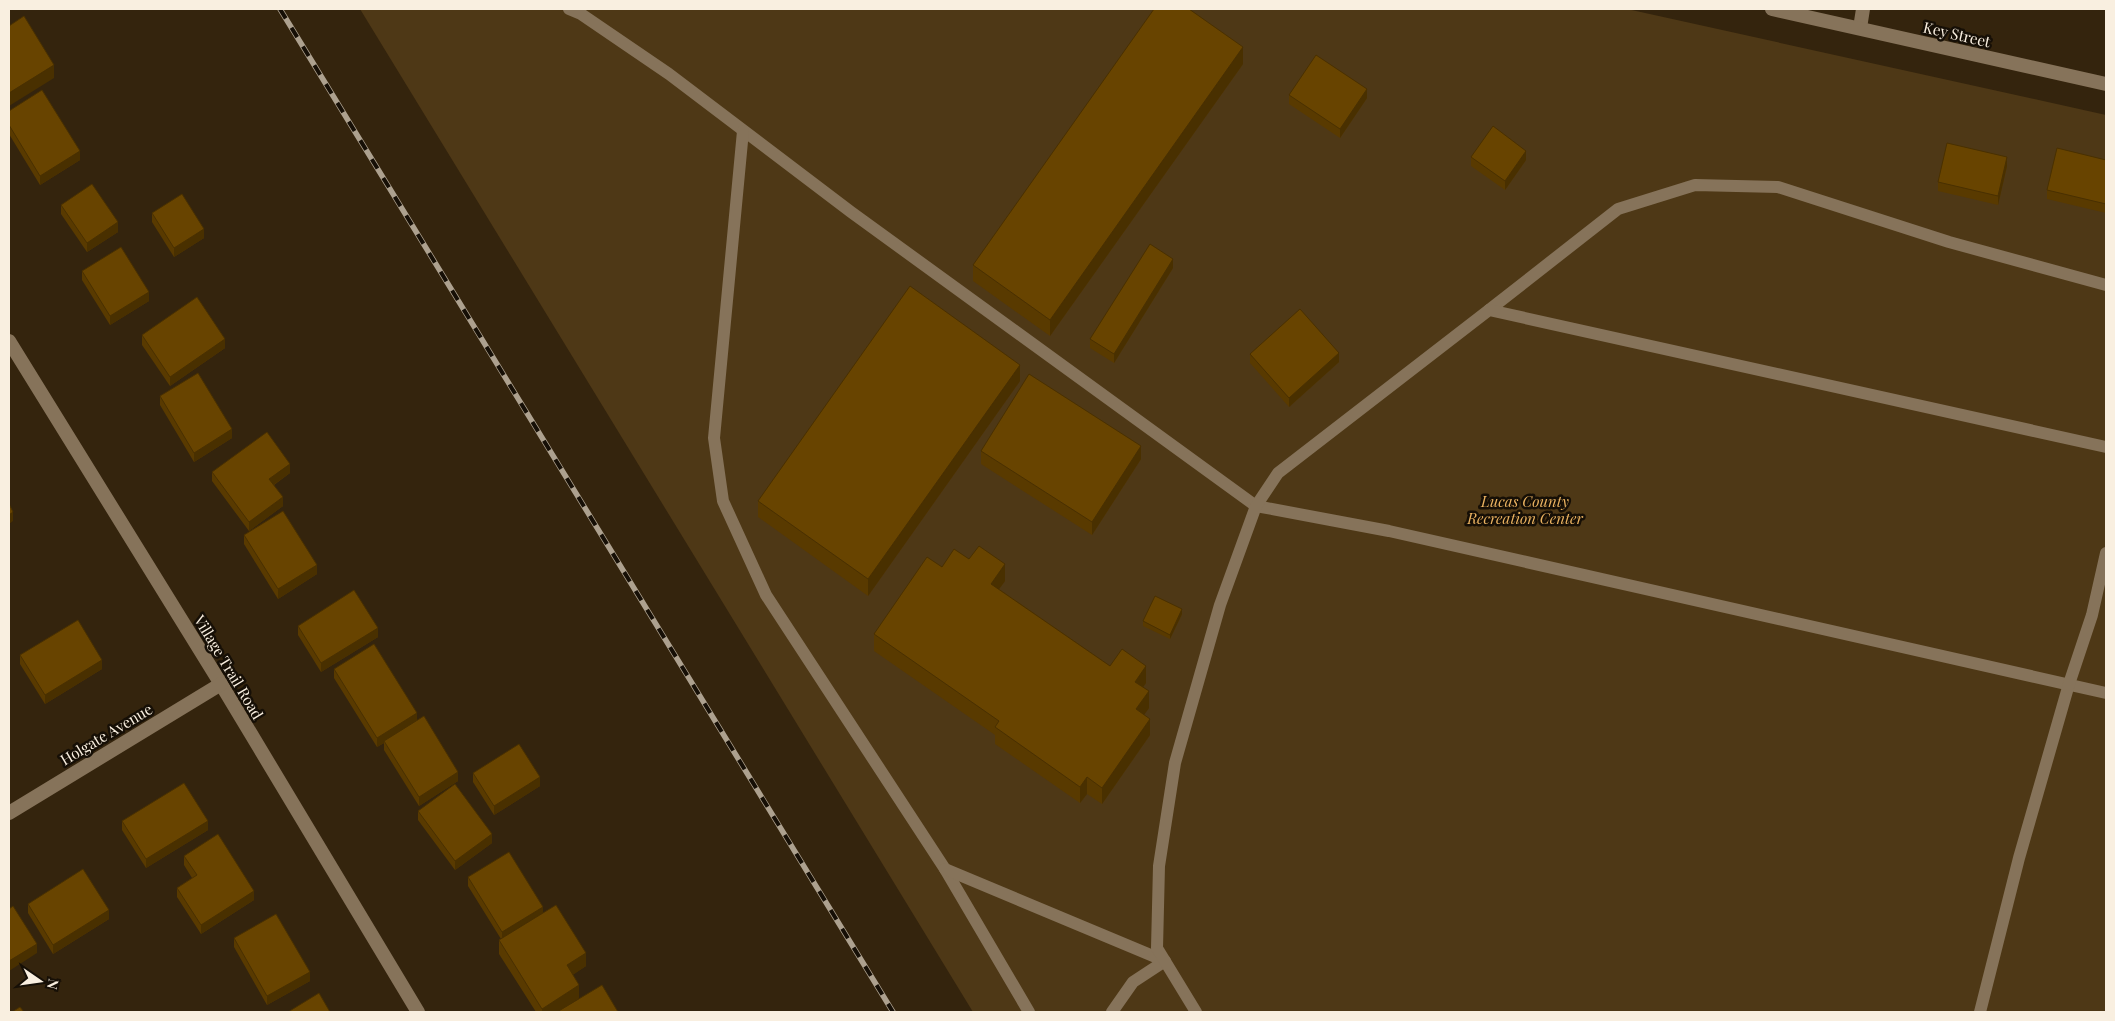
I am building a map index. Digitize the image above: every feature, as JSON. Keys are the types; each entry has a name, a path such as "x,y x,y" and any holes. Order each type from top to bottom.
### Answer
{"street":[{"name":"Key Street","path":"1772,9 2106,84"},
{"path":"1860,28 1863,9"},
{"name":"Village Trail Road","path":"9,341 221,684 418,1012"},
{"name":"Holgate Avenue","path":"9,813 221,684"}],"lane":[{"path":"577,11 669,74 850,212 1256,506 1389,531 2106,693"},
{"path":"743,131 714,438 723,501 766,594 945,869 1028,1012"},
{"path":"1196,1012 1157,948 1159,866 1175,763 1220,604 1256,506 1278,474 1618,209 1695,185 1778,187 1948,242 2106,285"},
{"path":"1488,310 2106,447"},
{"path":"1980,1012 2019,858 2069,684 2092,615 2106,553"},
{"path":"945,869 1165,960"},
{"path":"1112,1012 1133,982 1165,960"}],"green space":[{"name":"Lucas County Recreation Center","path":"360,9 1627,9 2106,115 2106,1012 973,1012"}],"building":[{"path":"1154,9 1189,9 1243,47 1050,320 973,265"},
{"path":"24,16 54,65 9,93 9,26"},
{"path":"1316,55 1367,89 1340,129 1289,95"},
{"path":"42,90 80,151 40,176 9,125 9,111"},
{"path":"1493,126 1526,151 1505,181 1471,157"},
{"path":"1947,143 2007,157 1998,196 1938,182"},
{"path":"2057,148 2106,160 2106,204 2047,190"},
{"path":"92,184 118,222 87,243 61,205"},
{"path":"182,194 204,229 174,248 152,213"},
{"path":"1150,244 1173,259 1114,354 1090,339"},
{"path":"121,247 149,292 110,316 82,271"},
{"path":"910,286 1020,365 868,579 758,501"},
{"path":"197,297 225,339 170,377 142,335"},
{"path":"1300,309 1339,353 1289,398 1250,354"},
{"path":"198,373 232,429 194,453 160,396"},
{"path":"1029,374 1141,446 1092,522 981,451"},
{"path":"267,432 290,464 269,479 283,497 249,522 212,472"},
{"path":"9,504 13,512 9,515"},
{"path":"283,511 317,565 278,589 244,535"},
{"path":"979,546 1005,564 991,584 1110,666 1122,649 1146,666 1135,682 1149,691 1136,709 1150,719 1102,788 1087,777 1080,787 995,727 999,721 874,634 927,557 942,567 954,549 969,559"},
{"path":"354,590 378,628 321,663 298,626"},
{"path":"1155,596 1182,609 1170,635 1143,621"},
{"path":"78,620 102,660 45,695 20,655"},
{"path":"374,644 417,713 377,738 334,669"},
{"path":"424,716 458,772 419,797 384,741"},
{"path":"519,744 540,777 494,806 473,773"},
{"path":"184,783 208,821 146,859 122,821"},
{"path":"455,784 492,834 455,861 418,811"},
{"path":"218,834 254,891 201,925 177,888 197,875 184,856"},
{"path":"509,852 543,907 502,932 468,877"},
{"path":"83,869 109,910 53,945 28,904"},
{"path":"556,905 586,953 567,965 579,985 542,1009 499,940"},
{"path":"13,906 37,944 9,961 9,909"},
{"path":"276,914 310,972 267,996 234,938"},
{"path":"602,985 618,1012 557,1012"},
{"path":"319,993 330,1012 288,1012"},
{"path":"20,1007 24,1012 12,1012"}],"railway":[{"path":"280,9 893,1012"}]}
